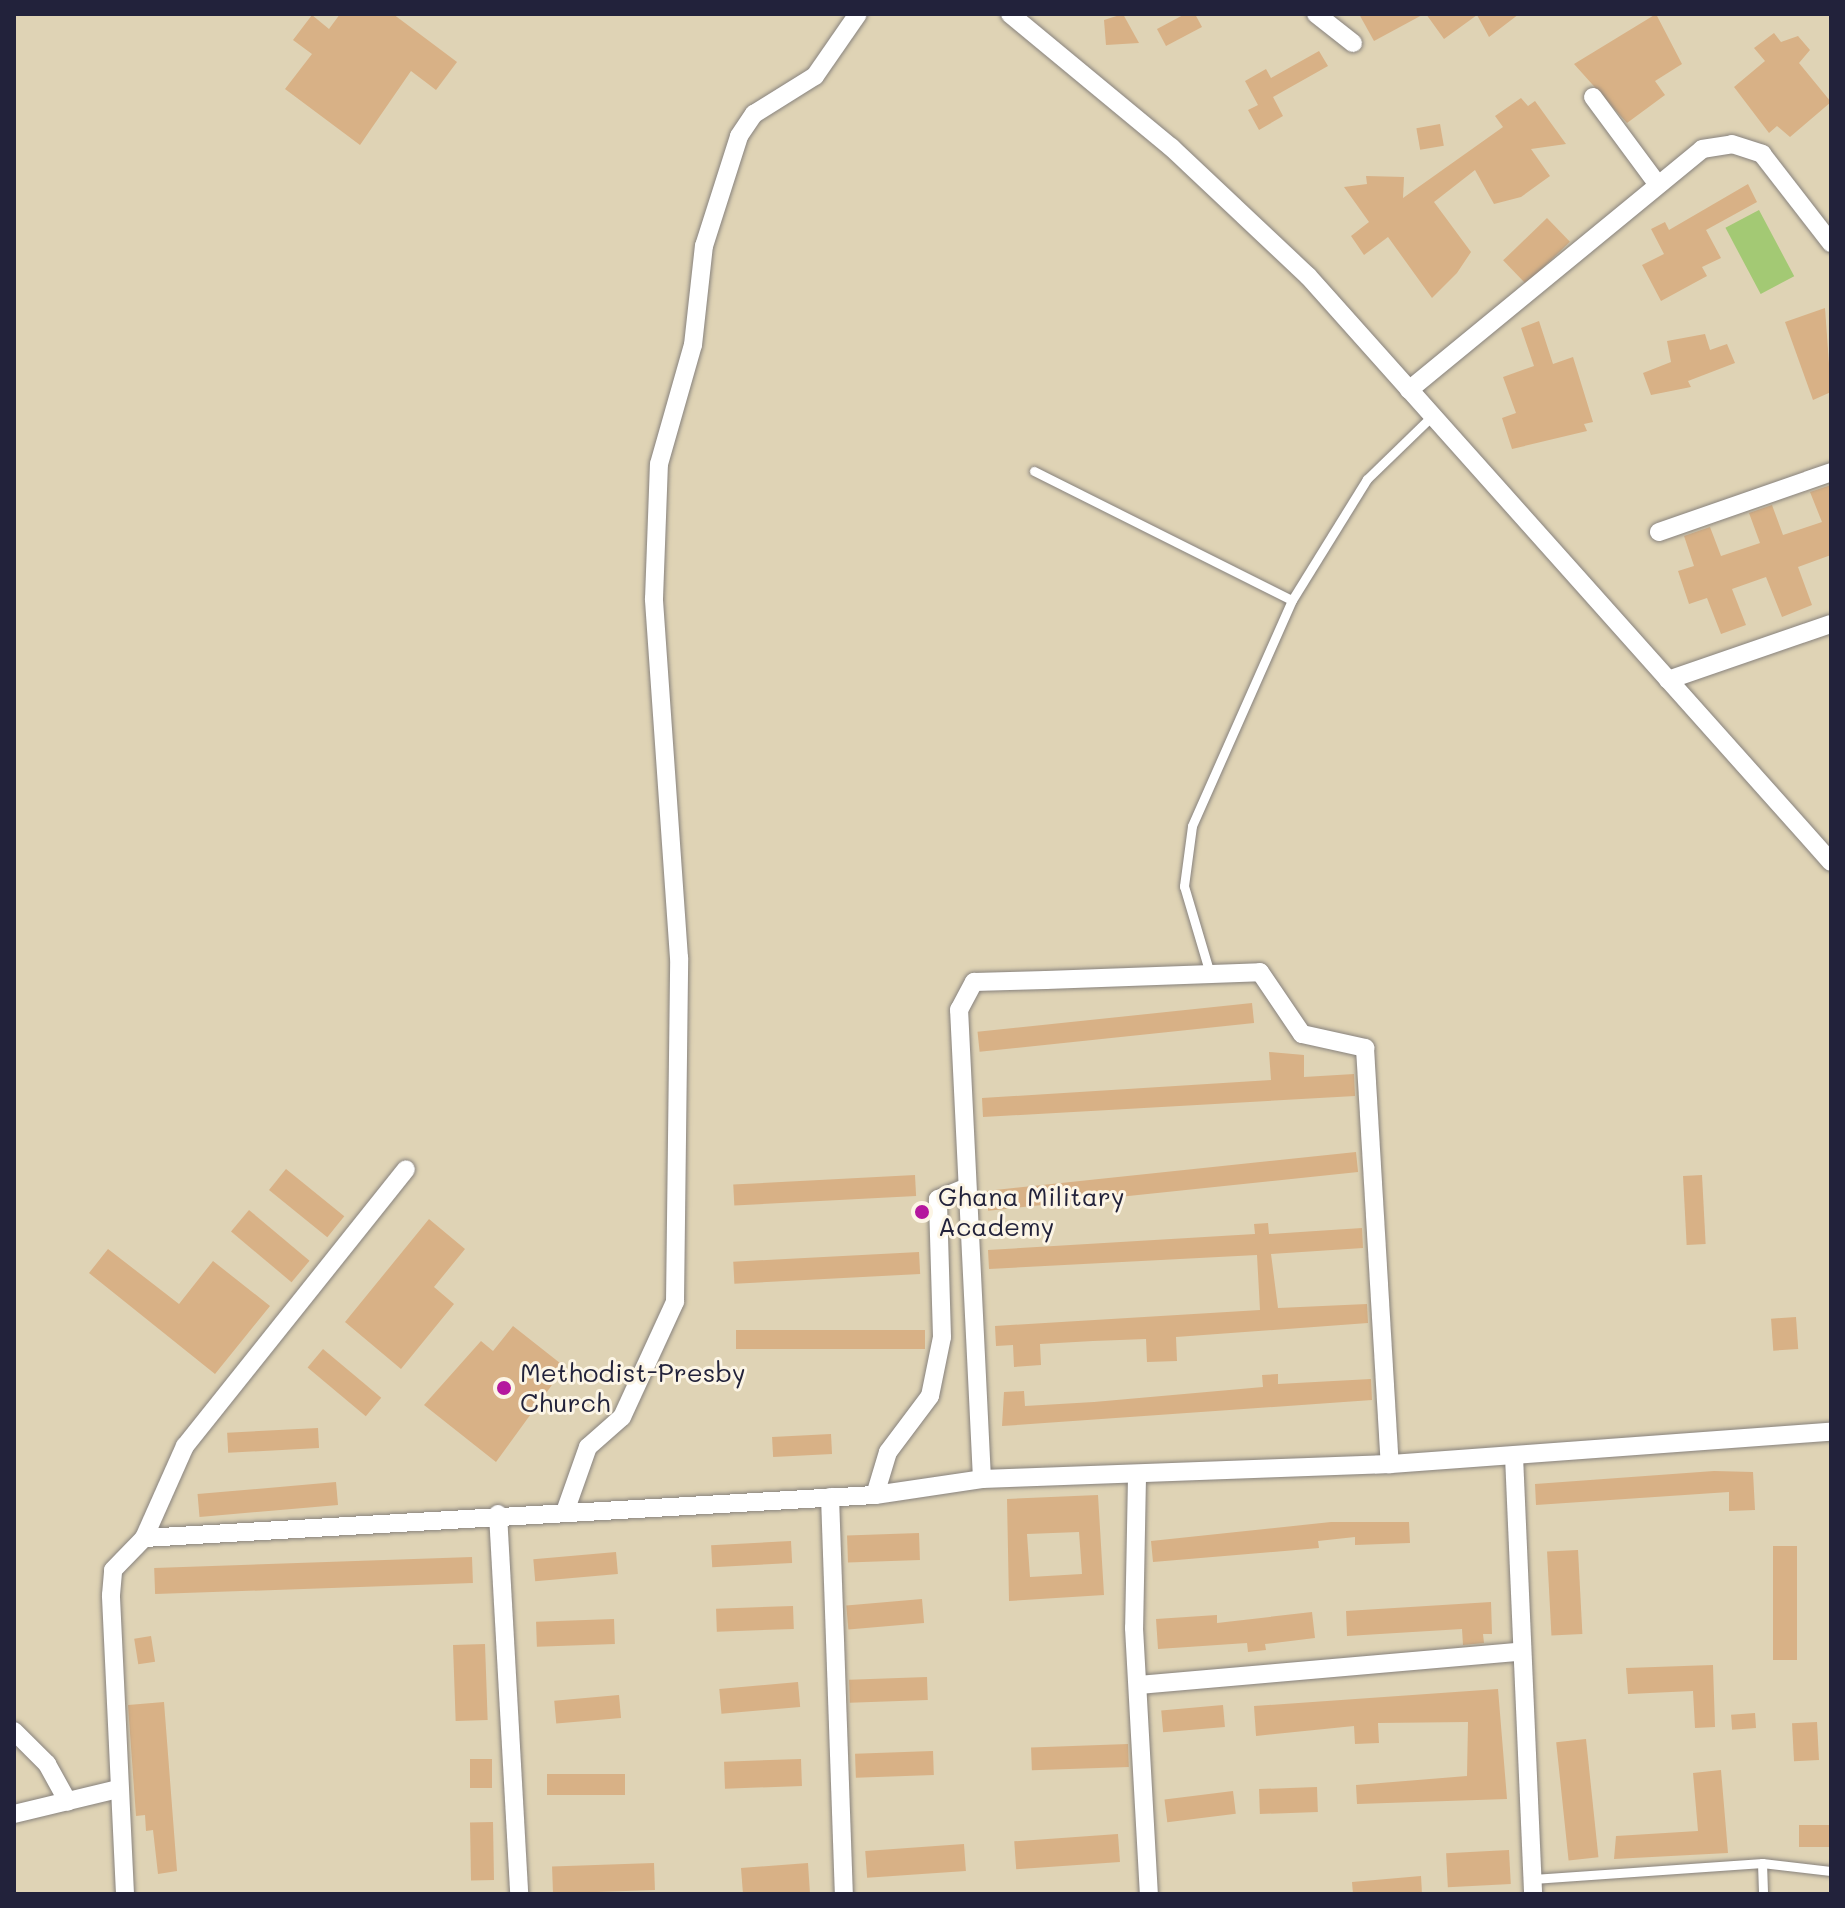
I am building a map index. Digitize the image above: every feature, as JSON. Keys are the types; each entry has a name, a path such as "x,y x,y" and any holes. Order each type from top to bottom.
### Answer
{"street":[{"path":"566,1509 588,1447 622,1417 675,1302 679,958 654,599 659,464 693,345 704,246 739,136 754,114 815,76 858,14"},
{"path":"1010,14 1194,169 1308,276 1831,862"},
{"path":"1316,14 1353,43"},
{"path":"1593,97 1658,185"},
{"path":"1409,390 1702,149 1732,144 1762,154 1831,243"},
{"path":"1659,532 1831,472"},
{"path":"1668,680 1831,624"},
{"path":"982,1479 959,1010 974,982 1260,972 1272,980 1292,1027 1365,1048 1390,1464"},
{"path":"125,1894 118,1789 113,1570 144,1538 185,1446 406,1169"},
{"path":"875,1495 888,1452 930,1396 942,1337 938,1199 967,1187"},
{"path":"144,1538 566,1509 875,1495 982,1479 1137,1477 1390,1464 1831,1432"},
{"path":"1514,1456 1519,1652 1533,1886"},
{"path":"1137,1477 1139,1685 1149,1894"},
{"path":"830,1497 844,1894"},
{"path":"498,1514 519,1894"},
{"path":"1139,1685 1519,1652"},
{"path":"14,1731 47,1764 68,1802"},
{"path":"14,1814 118,1789"}],"lane":[{"path":"1210,974 1184,886 1192,826 1292,600 1367,479 1432,416"},
{"path":"1034,471 1292,600"},
{"path":"1762,1863 1763,1894"},
{"path":"1533,1886 1762,1863 1831,1871"}],"shaded area":[{"name":"Ghana Military Academy","path":"14,14 1831,14 1831,1894 14,1894"}],"green space":[{"path":"1759,210 1794,276 1761,294 1725,228"}],"building":[{"path":"340,14 393,14 457,62 436,90 411,71 360,145 285,89 312,54 293,40 312,15 329,29"},
{"path":"1123,14 1139,43 1106,45 1104,20"},
{"path":"1185,14 1195,14 1202,27 1166,46 1157,29"},
{"path":"1359,14 1424,14 1374,41"},
{"path":"1426,14 1519,14 1489,37 1477,15 1444,39"},
{"path":"1656,14 1682,64 1655,81 1665,95 1627,123 1574,64"},
{"path":"1774,33 1781,42 1798,36 1810,50 1799,63 1831,102 1790,137 1777,126 1769,133 1734,87 1765,61 1754,48"},
{"path":"1319,51 1328,66 1273,97 1283,116 1259,130 1248,110 1258,105 1245,81 1266,69 1271,78"},
{"path":"1521,98 1528,106 1535,101 1566,144 1531,149 1550,176 1521,197 1494,204 1475,170 1434,202 1471,252 1457,273 1432,298 1388,237 1364,255 1351,236 1369,222 1344,187 1367,184 1366,176 1404,177 1403,198 1503,127 1495,116"},
{"path":"1440,124 1444,146 1420,150 1416,128"},
{"path":"1748,184 1757,202 1706,230 1721,258 1702,267 1707,276 1661,301 1642,265 1664,254 1651,229 1665,222 1669,230"},
{"path":"1547,218 1570,242 1526,284 1503,260"},
{"path":"1825,308 1831,392 1813,400 1785,322"},
{"path":"1539,321 1553,364 1573,357 1593,422 1584,424 1587,431 1512,449 1502,418 1516,413 1503,377 1534,366 1521,328"},
{"path":"1705,334 1710,350 1727,344 1735,363 1688,381 1691,387 1651,395 1643,373 1671,362 1667,341"},
{"path":"1831,485 1831,555 1798,567 1812,605 1782,617 1766,577 1732,589 1746,625 1721,634 1707,598 1689,604 1678,571 1694,566 1684,536 1710,527 1721,556 1760,543 1749,513 1772,505 1783,535 1822,522 1810,492"},
{"path":"1252,1003 1254,1023 980,1052 978,1032"},
{"path":"1269,1052 1304,1055 1304,1077 1354,1074 1355,1096 983,1117 982,1098 1271,1080"},
{"path":"1356,1152 1358,1172 988,1211 986,1191"},
{"path":"286,1169 344,1216 327,1237 269,1190"},
{"path":"915,1175 916,1196 734,1205 733,1185"},
{"path":"1702,1175 1706,1244 1687,1245 1683,1176"},
{"path":"249,1210 310,1261 292,1282 231,1231"},
{"path":"429,1219 465,1249 434,1287 454,1304 401,1369 345,1322"},
{"path":"1268,1223 1269,1234 1362,1228 1363,1248 1271,1254 1278,1308 1367,1304 1368,1323 1176,1337 1177,1361 1147,1362 1146,1339 1040,1344 1041,1365 1014,1367 1013,1345 996,1346 995,1326 1260,1310 1257,1255 989,1269 988,1250 1255,1234 1254,1224"},
{"path":"108,1249 179,1304 213,1261 270,1306 215,1374 89,1273"},
{"path":"919,1252 920,1274 734,1284 733,1262"},
{"path":"1796,1317 1798,1349 1773,1351 1771,1319"},
{"path":"513,1326 565,1367 496,1462 424,1405 481,1341 493,1351"},
{"path":"736,1330 925,1330 925,1349 736,1349"},
{"path":"323,1349 381,1398 366,1416 308,1367"},
{"path":"1278,1374 1278,1384 1371,1379 1372,1400 1002,1426 1004,1392 1024,1391 1025,1406 1094,1402 1263,1387 1262,1375"},
{"path":"318,1428 319,1448 228,1453 227,1433"},
{"path":"831,1434 832,1454 773,1457 772,1437"},
{"path":"1714,1471 1753,1472 1755,1510 1729,1511 1729,1492 1536,1505 1535,1484"},
{"path":"336,1482 338,1505 200,1517 198,1494"},
{"path":"1098,1495 1104,1595 1009,1601 1007,1499","holes":["1079,1532 1082,1574 1030,1577 1027,1534"]},
{"path":"1331,1522 1409,1522 1410,1543 1355,1545 1355,1537 1318,1541 1319,1548 1153,1562 1151,1541"},
{"path":"919,1533 920,1560 848,1562 847,1536"},
{"path":"791,1541 792,1563 712,1567 711,1545"},
{"path":"1773,1546 1797,1546 1797,1660 1773,1660"},
{"path":"1578,1550 1582,1634 1551,1636 1547,1552"},
{"path":"616,1552 618,1574 535,1581 533,1559"},
{"path":"472,1557 473,1583 155,1594 154,1568"},
{"path":"922,1599 924,1623 848,1630 846,1606"},
{"path":"1491,1602 1492,1634 1483,1634 1484,1643 1463,1645 1462,1629 1347,1636 1346,1611"},
{"path":"793,1606 794,1629 717,1632 716,1609"},
{"path":"1312,1612 1315,1638 1265,1644 1266,1650 1248,1652 1247,1643 1158,1649 1156,1619 1217,1615 1217,1623"},
{"path":"614,1619 615,1644 537,1647 536,1622"},
{"path":"151,1636 155,1662 138,1664 134,1639"},
{"path":"485,1644 488,1720 456,1721 453,1645"},
{"path":"1713,1665 1715,1727 1695,1728 1693,1691 1628,1694 1626,1668"},
{"path":"927,1677 928,1700 850,1703 849,1680"},
{"path":"798,1682 800,1707 721,1714 719,1689"},
{"path":"1498,1689 1507,1799 1357,1804 1356,1785 1467,1776 1468,1722 1378,1723 1379,1743 1355,1744 1354,1726 1256,1736 1254,1706"},
{"path":"619,1695 621,1718 556,1724 554,1701"},
{"path":"164,1702 177,1871 158,1874 153,1830 146,1831 145,1815 136,1816 128,1705"},
{"path":"1223,1705 1225,1727 1163,1732 1161,1710"},
{"path":"1755,1713 1756,1728 1732,1730 1731,1715"},
{"path":"1817,1722 1819,1760 1794,1761 1792,1723"},
{"path":"1586,1739 1598,1857 1569,1860 1556,1742"},
{"path":"1128,1744 1129,1767 1032,1770 1031,1747"},
{"path":"933,1751 934,1775 856,1778 855,1754"},
{"path":"470,1759 492,1759 492,1788 470,1788"},
{"path":"801,1759 802,1786 725,1789 724,1762"},
{"path":"1721,1770 1728,1853 1614,1859 1616,1836 1698,1831 1693,1773"},
{"path":"547,1774 625,1774 625,1795 547,1795"},
{"path":"1317,1787 1318,1812 1260,1814 1259,1789"},
{"path":"1233,1791 1236,1814 1167,1822 1165,1799"},
{"path":"470,1822 493,1822 494,1880 471,1880"},
{"path":"1799,1825 1831,1825 1831,1847 1799,1847"},
{"path":"1118,1834 1120,1862 1016,1869 1014,1841"},
{"path":"964,1844 966,1871 867,1878 865,1851"},
{"path":"1509,1850 1511,1884 1448,1887 1446,1853"},
{"path":"654,1863 655,1890 553,1894 552,1867"},
{"path":"808,1863 810,1894 743,1894 741,1868"},
{"path":"1421,1876 1422,1894 1353,1894 1352,1882"}],"place":[{"name":"Ghana Military Academy","path":"922,1212"},
{"name":"Methodist-Presby Church","path":"504,1388"}]}
